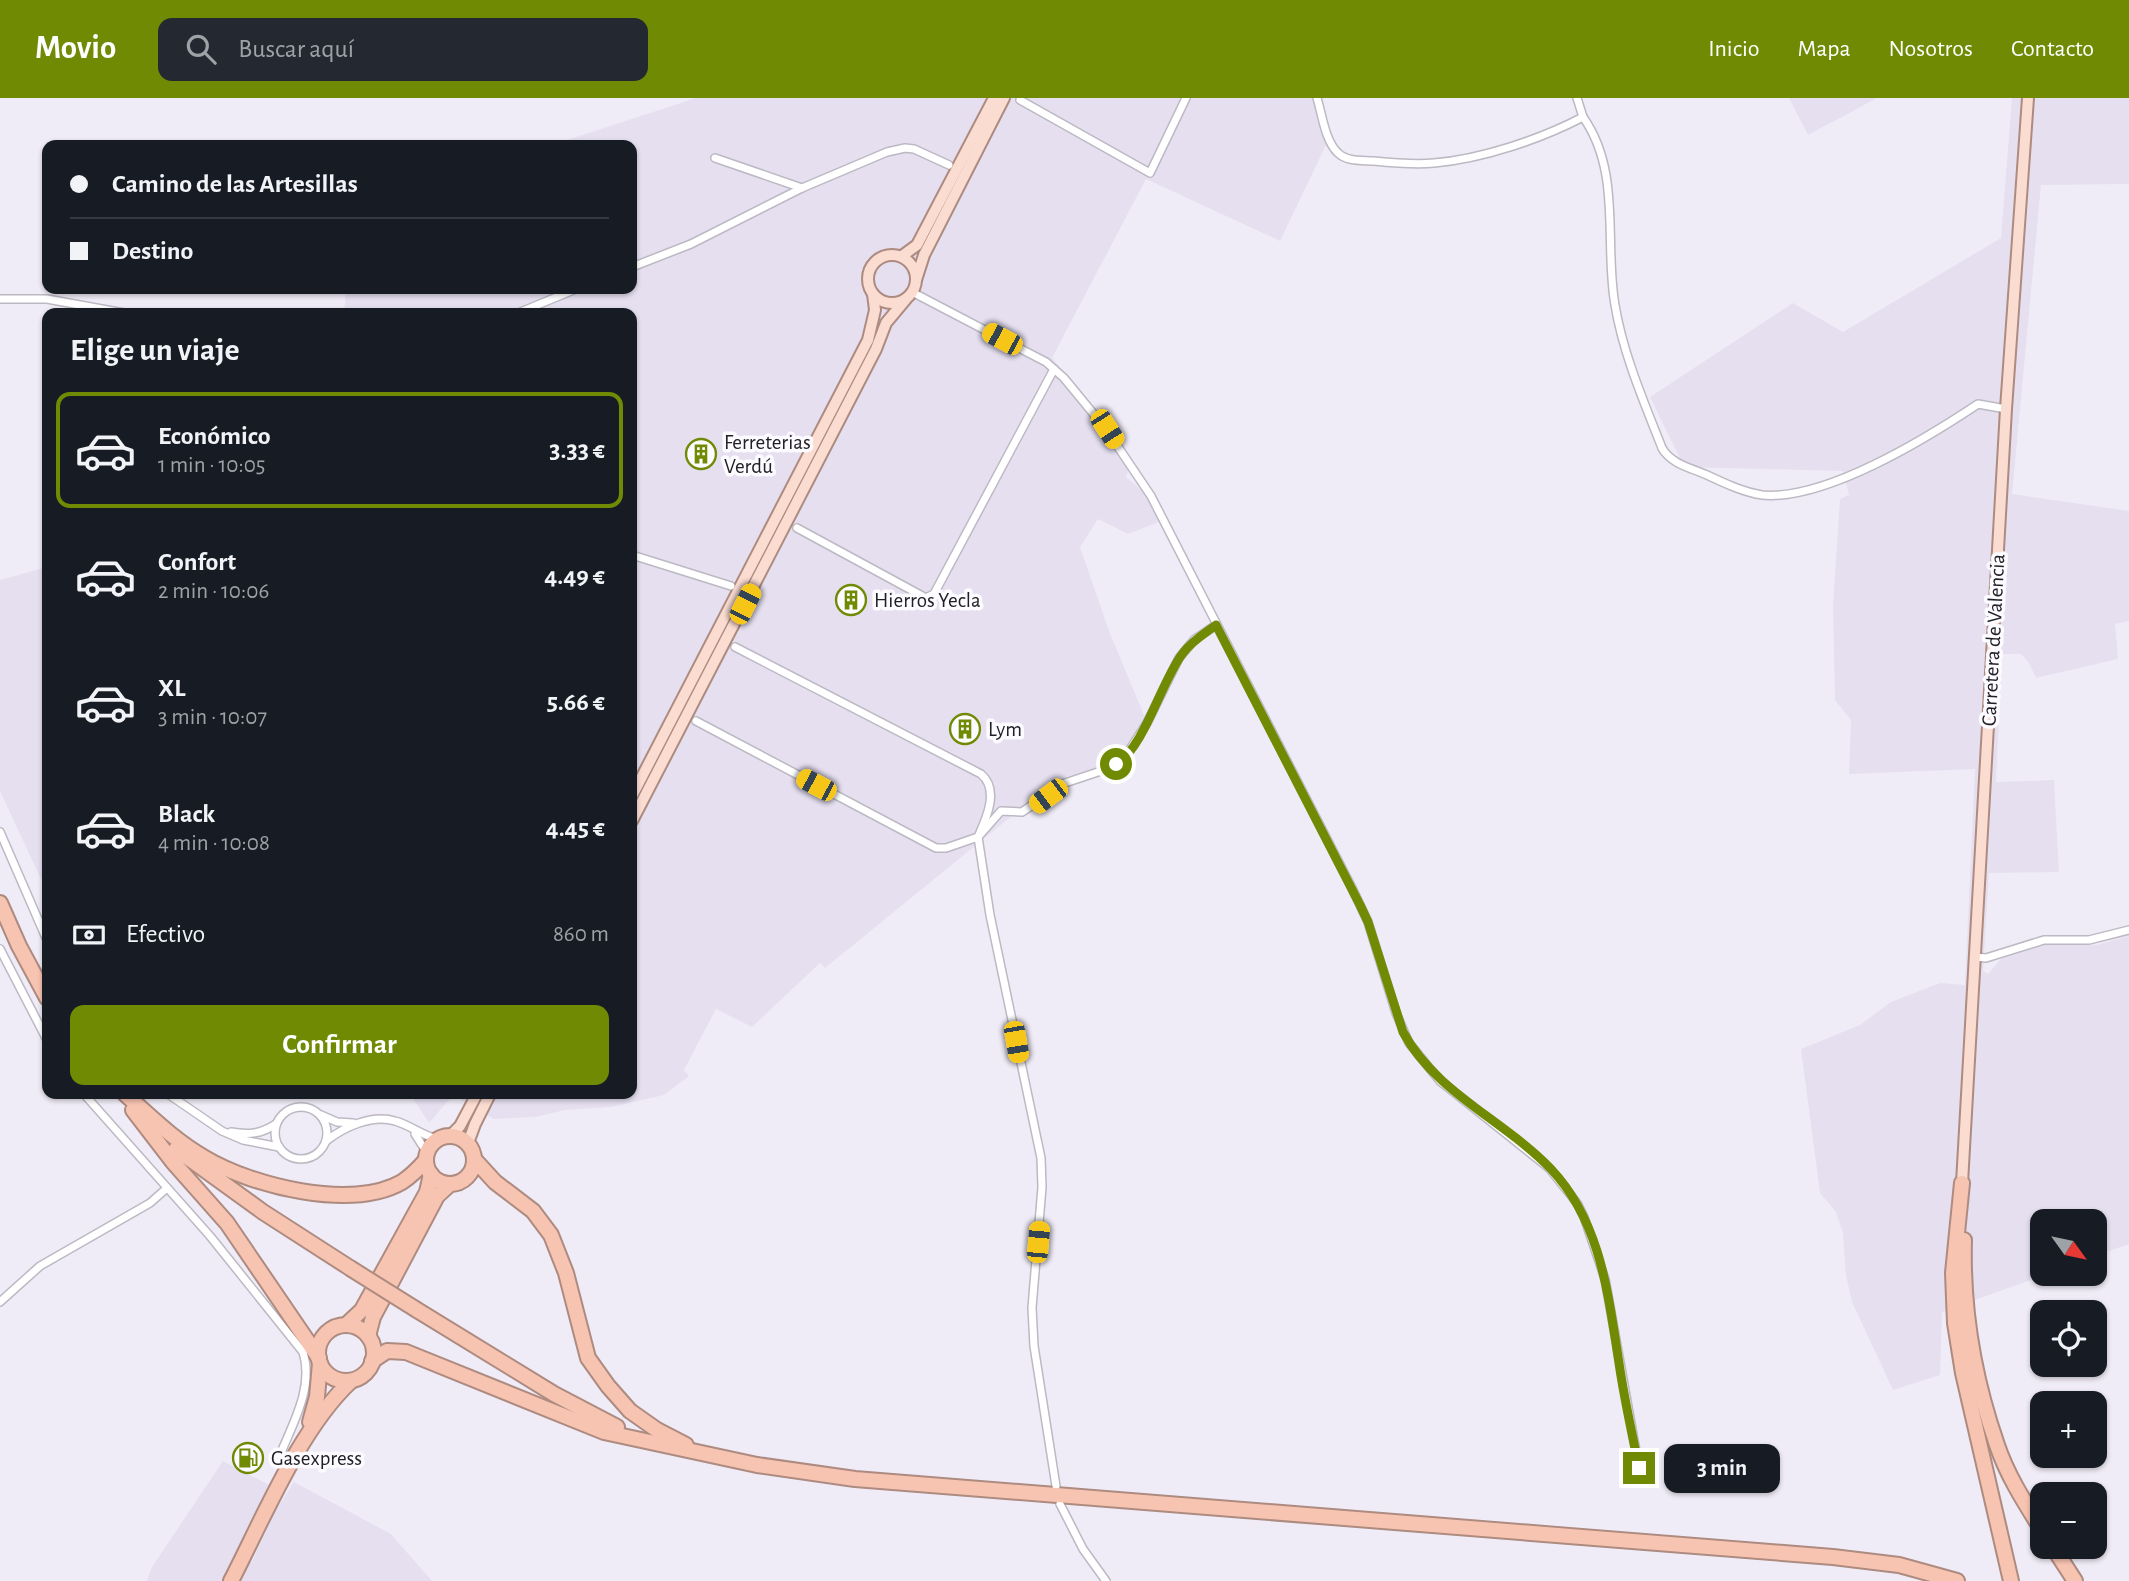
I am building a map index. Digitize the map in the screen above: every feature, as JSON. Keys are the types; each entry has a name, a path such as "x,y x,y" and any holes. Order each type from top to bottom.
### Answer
{"highway":[{"path":"0,903 42,989"},
{"path":"123,1099 227,1223 324,1369 335,1379 351,1381"},
{"path":"131,1099 177,1141 203,1157 247,1178 320,1193 356,1195 401,1182 428,1162 444,1137 463,1139 484,1172 533,1211 551,1235 566,1273 588,1359 608,1386 630,1411 657,1430 706,1455"},
{"path":"138,1116 209,1175 350,1268 607,1423 664,1446"},
{"path":"372,1362 374,1353 368,1336 373,1317 437,1196 450,1184 470,1174 474,1160"},
{"path":"428,1162 436,1180 450,1184"},
{"path":"346,1325 362,1310 426,1192 428,1162"},
{"path":"1962,1183 1953,1273 1955,1323 1963,1373 2011,1581"},
{"path":"1962,1183 1965,1215 1964,1283 1972,1354 1997,1446 2030,1511"},
{"path":"301,1447 317,1397 318,1350 325,1335 338,1326 346,1325 354,1326 368,1336"},
{"path":"231,1581 320,1415 351,1381 364,1374 372,1362 387,1351 406,1352 604,1432 757,1465 855,1479 1876,1562 1957,1581"},
{"path":"2061,1559 2075,1581"}],"main road":[{"path":"637,786 868,341 875,310 868,280 873,264 887,255 902,256 917,245 994,98"},
{"path":"637,811 857,386 886,323 909,295 924,255 1004,98"},
{"name":"Carretera de Valencia","path":"1962,1183 2006,409 2028,98"},
{"path":"902,256 914,268 916,280"},
{"path":"873,294 892,303 909,295"},
{"path":"444,1137 460,1126 474,1099"},
{"path":"468,1143 488,1099"}],"street":[{"path":"1020,100 1150,173 1186,98"},
{"path":"1317,98 1333,146 1340,155 1353,160 1424,164 1464,158 1556,131 1583,117"},
{"path":"1577,98 1583,117 1594,135 1605,172 1612,281 1621,333 1657,436 1670,459 1739,489 1763,495 1778,495 1823,484 1868,468 1919,442 1978,404 2006,409"},
{"path":"637,265 691,244 802,188 887,152 905,148 921,151 949,165"},
{"path":"715,158 802,188"},
{"path":"530,308 564,294"},
{"path":"909,295 1046,362 1107,429 1151,496 1368,922 1396,1013 1409,1043 1440,1081 1549,1168 1581,1210 1605,1279 1639,1468"},
{"path":"0,299 47,299 96,308"},
{"path":"797,528 926,598 931,597 1054,369"},
{"path":"637,557 731,586"},
{"path":"696,722 936,848 946,848 978,837 1000,811 1022,812 1065,783 1104,770 1123,760 1147,723 1184,651 1216,625"},
{"path":"736,647 981,774 989,785 990,801 978,837 993,928 1041,1158 1042,1187 1032,1308 1034,1346 1056,1486"},
{"path":"0,832 42,929"},
{"path":"1975,957 1986,958 2044,940 2089,940 2129,930"},
{"path":"0,949 42,1030"},
{"path":"88,1099 218,1246 303,1352 307,1369 304,1391 280,1455"},
{"path":"176,1099 222,1130 243,1140 279,1147"},
{"path":"222,1130 247,1135 260,1133 277,1123 285,1112 307,1108 337,1122 358,1124 391,1120 409,1129 444,1137"},
{"path":"318,1114 326,1127 326,1142"},
{"path":"277,1123 275,1140 291,1158 316,1155 338,1132 358,1124"},
{"path":"409,1129 423,1144 428,1162"},
{"path":"0,1302 40,1266 150,1203 167,1188"},
{"path":"1060,1504 1083,1549 1106,1581"}],"shaded area":[{"path":"696,98 1312,98 1326,145 1280,241 1146,179 1052,358 1105,422 1129,468 1126,477 1144,492 1159,522 1128,534 1098,519 1080,547 1109,631 1146,720 1116,762 1065,777 1008,819 825,968 820,963 752,1027 716,1009 684,1070 689,1076 664,1095 611,1107 565,1110 535,1117 494,1119 460,1099 637,1099 637,308 344,308 346,294 637,294 637,140 567,140"},
{"path":"1789,98 1877,98 1808,135"},
{"path":"2012,98 2129,98 2129,184 2041,185 2012,494 2129,511 2129,621 2115,624 2118,659 2036,678 2021,654 2002,654 1996,782 2054,780 2059,872 1989,873 1983,971 1988,974 2001,959 2020,949 2056,943 2096,945 2129,936 2129,1244 2107,1252 2107,1209 2030,1209 2030,1280 1942,1312 1940,1375 1893,1390 1852,1302 1846,1275 1843,1233 1836,1212 1820,1193 1801,1049 1860,1025 1891,1002 1940,983 1965,985 1975,769 1849,774 1851,720 1835,700 1833,607 1840,499 1849,495 1843,471 1684,467 1650,397 1793,303 1843,332 2001,238"},
{"path":"42,568 42,881 0,791 0,580"},
{"path":"413,1099 450,1099 429,1123"},
{"path":"223,1461 273,1487 239,1557 252,1562 274,1513 294,1482 391,1534 432,1581 147,1581 152,1567"}],"place":[{"name":"Ferreterias Verdú","path":"701,454"},
{"name":"Hierros Yecla","path":"851,600"},
{"name":"Lym","path":"965,729"},
{"name":"Gasexpress","path":"248,1458"}],"route":[{"path":"1116,764 1123,760 1147,723 1184,651 1194,640 1216,625 1368,922 1403,1032 1409,1043 1440,1081 1549,1168 1577,1203 1593,1237 1605,1279 1639,1468"}]}
